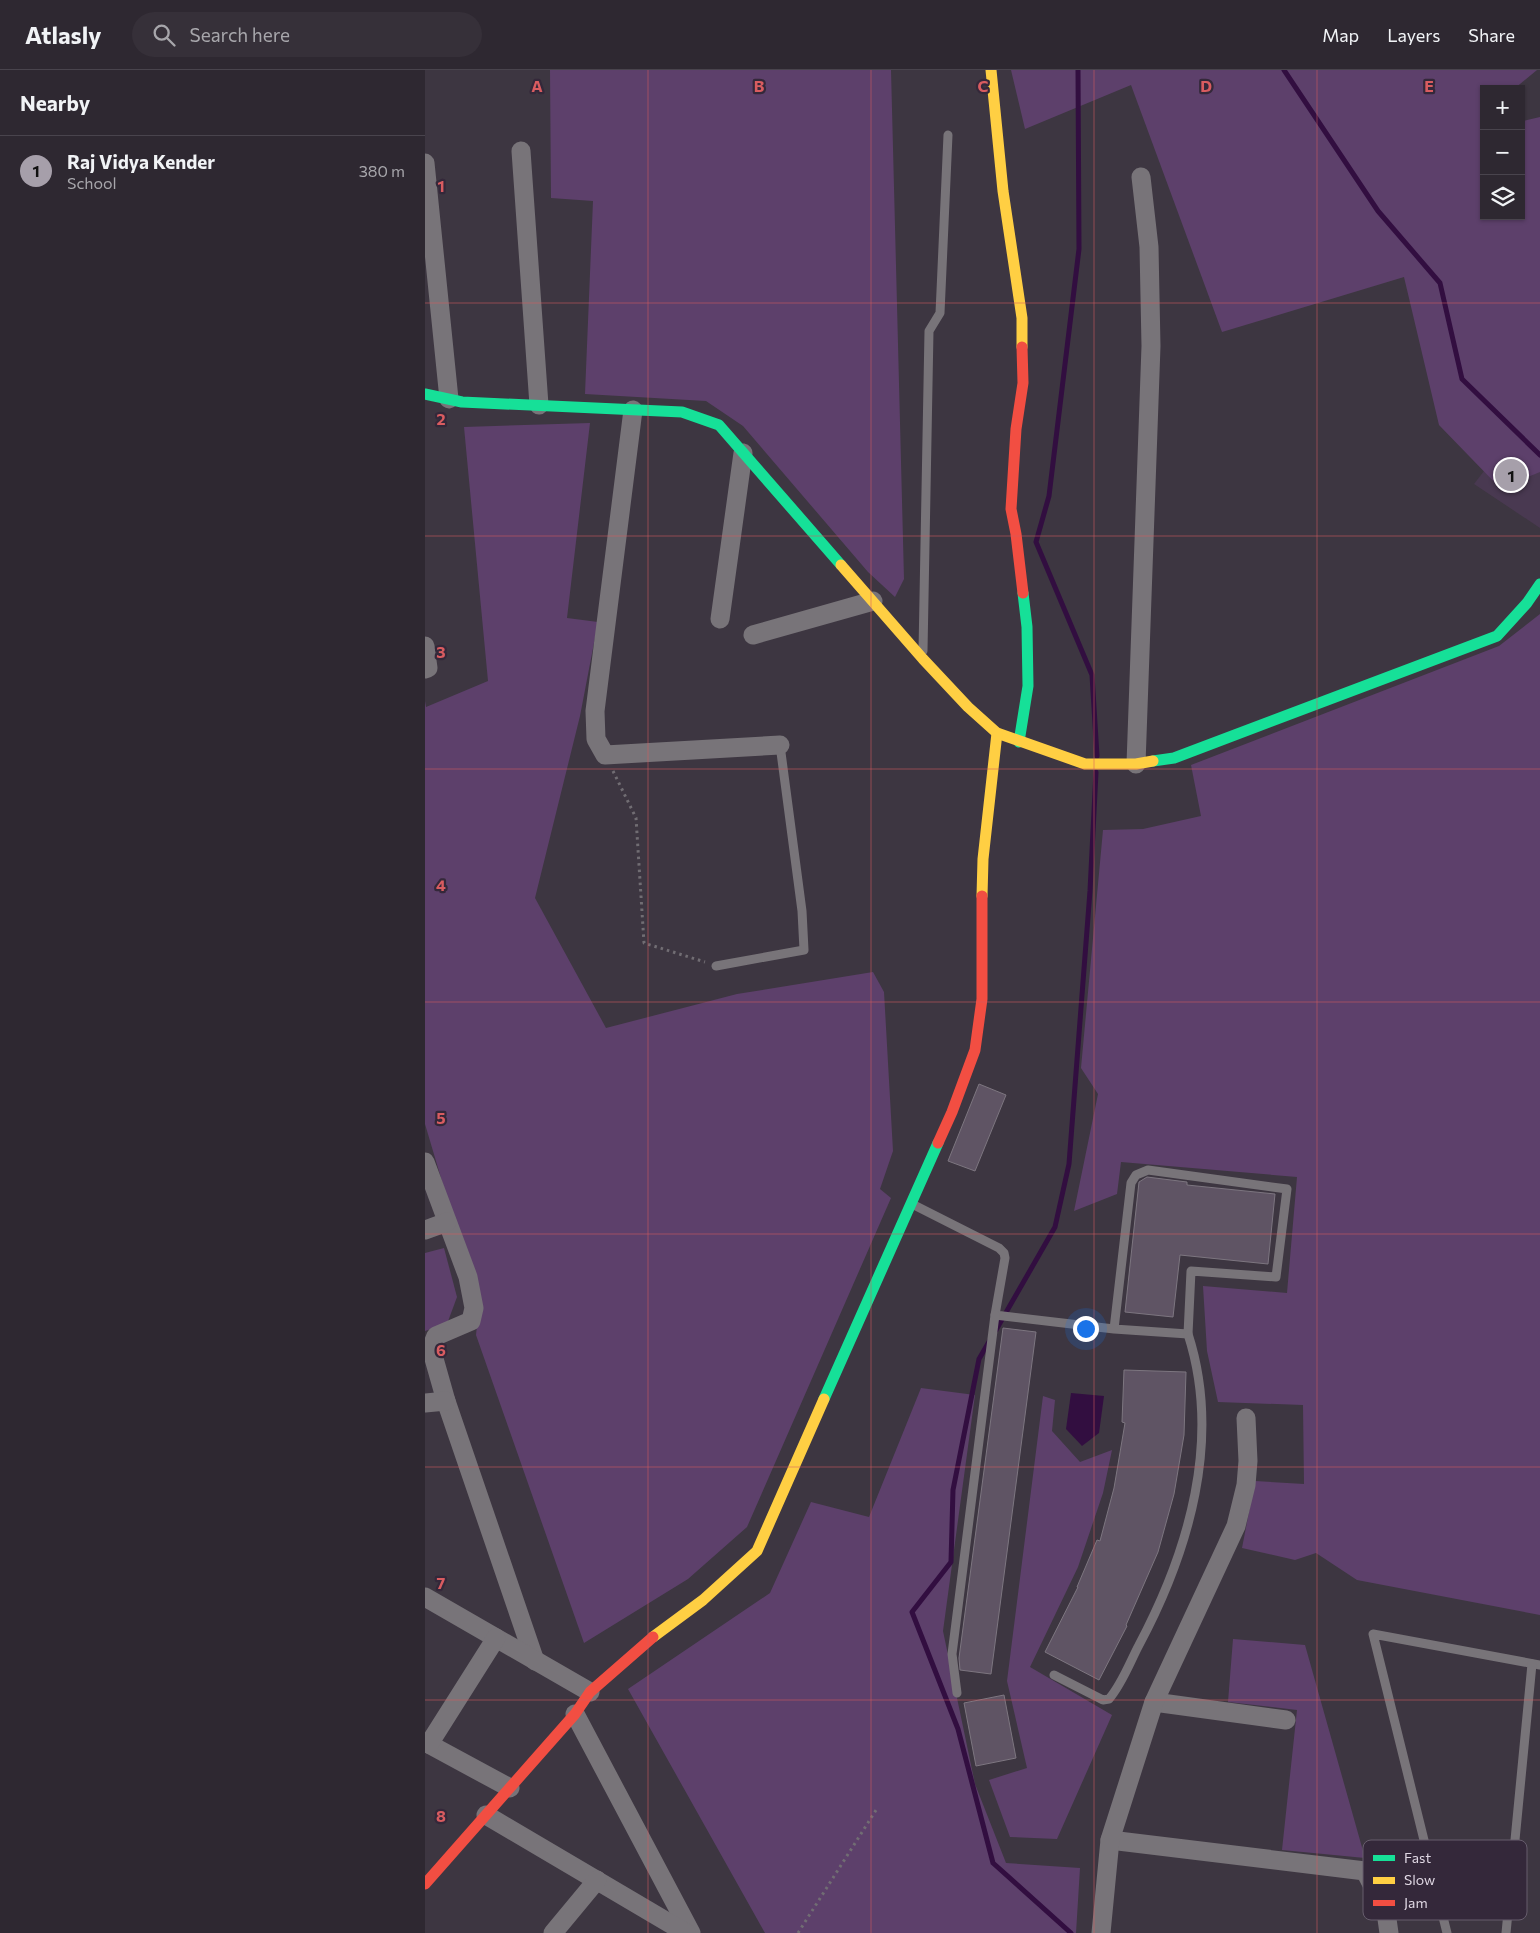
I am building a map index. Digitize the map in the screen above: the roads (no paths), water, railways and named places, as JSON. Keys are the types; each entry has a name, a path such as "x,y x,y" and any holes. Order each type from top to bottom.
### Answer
{"street":[{"path":"991,70 1003,191 1022,318 1023,383 1016,429 1011,509 1016,534 1027,627 1028,686 1019,742"},
{"path":"521,151 539,405"},
{"path":"425,163 449,399"},
{"path":"1136,764 1151,346 1149,247 1141,177"},
{"path":"425,394 463,402 682,412 719,425 923,659 968,707 997,733 1085,764 1136,764 1174,758 1497,636 1527,603 1540,584"},
{"path":"633,410 595,711 596,739 605,755 780,745"},
{"path":"720,619 743,453"},
{"path":"753,635 873,601"},
{"path":"425,646 429,668 425,669"},
{"path":"425,1884 575,1714 590,1692 648,1641 703,1600 757,1551 952,1112 975,1050 982,999 983,859 997,733"},
{"path":"425,1162 468,1277 473,1308 471,1321 437,1336 431,1348 446,1401 535,1660"},
{"path":"425,1230 447,1222"},
{"path":"425,1402 446,1401"},
{"path":"1101,1933 1110,1840 1154,1702 1236,1526 1246,1486 1246,1418"},
{"path":"425,1597 590,1692"},
{"path":"496,1638 427,1743 510,1788"},
{"path":"1154,1702 1286,1720"},
{"path":"575,1714 691,1933"},
{"path":"486,1815 686,1933"},
{"path":"1110,1840 1363,1871"},
{"path":"553,1933 597,1880"},
{"path":"1387,1920 1389,1933"}],"lane":[{"path":"923,659 929,331 940,313 949,135"},
{"path":"716,966 804,950 802,911 780,745"},
{"path":"1054,1675 1103,1700 1109,1698 1145,1634 1184,1543 1193,1507 1201,1452 1201,1398 1194,1352 1188,1334 1191,1271 1276,1276 1287,1189 1148,1170 1136,1175 1131,1183 1115,1329"},
{"path":"911,1204 999,1248 1004,1253 1005,1258 995,1315 952,1654 957,1693"},
{"path":"995,1315 1115,1329 1188,1334"},
{"path":"1424,1840 1373,1634 1536,1665 1516,1840"},
{"path":"1444,1920 1447,1933"},
{"path":"1506,1933 1507,1920"}],"waterway":[{"path":"1078,70 1079,249 1049,496 1036,542 1092,675 1097,756"},
{"path":"1284,70 1378,211 1440,283 1462,379 1540,455"},
{"path":"996,1330 1055,1227 1069,1164 1090,891 1096,772"},
{"path":"990,1340 979,1359 953,1490 951,1562 912,1612 958,1729 993,1863 1071,1933"}],"place":[{"name":"Raj Vidya Kender","path":"1511,475"}]}
